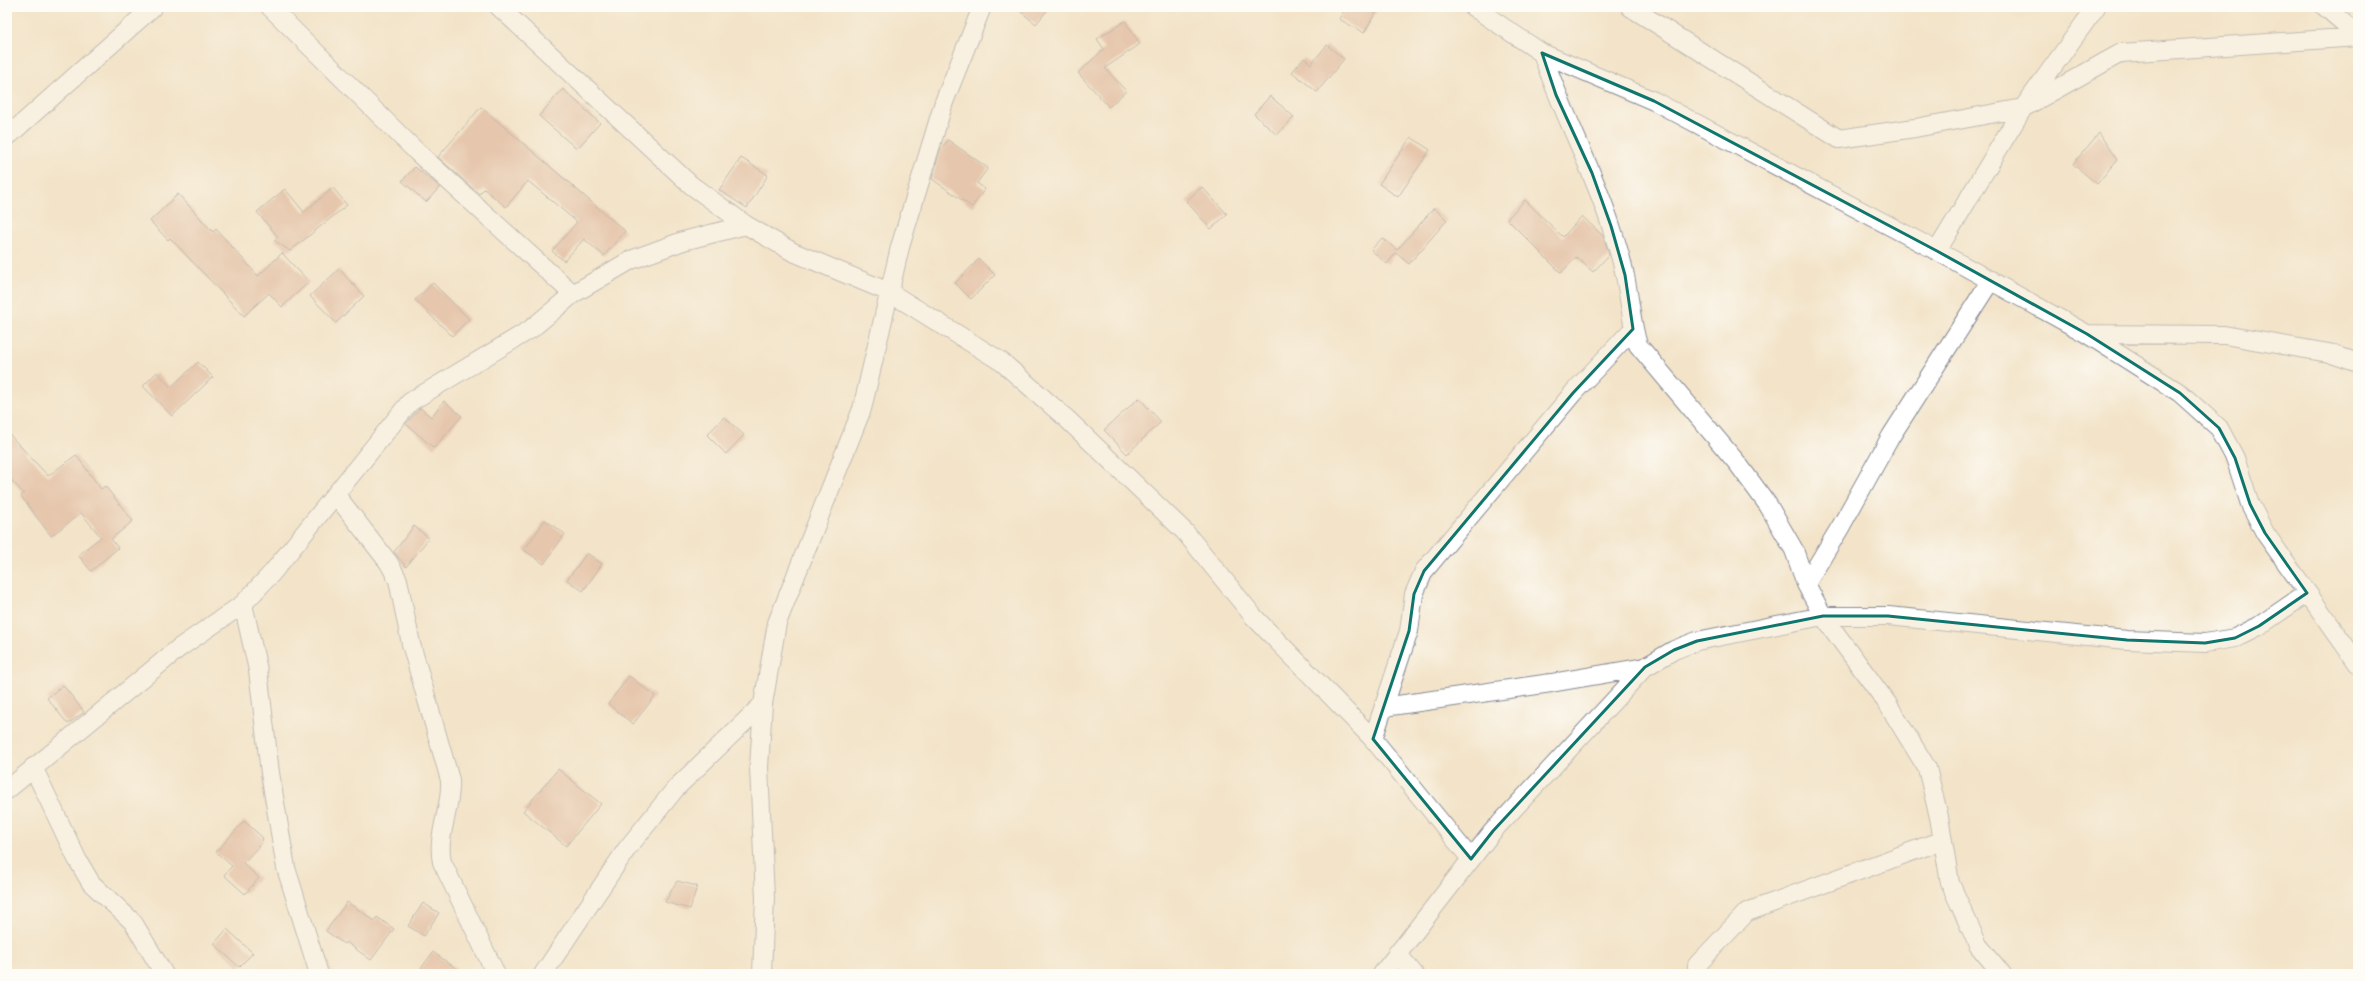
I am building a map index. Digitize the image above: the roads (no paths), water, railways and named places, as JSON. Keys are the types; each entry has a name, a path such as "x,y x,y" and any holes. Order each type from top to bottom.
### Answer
{"street":[{"path":"7,137 152,7"},
{"path":"270,7 417,152 573,294"},
{"path":"499,7 691,185 746,225 793,252 889,292 1002,362 1067,419 1185,532 1254,617 1373,739 1471,859"},
{"path":"762,974 765,898 759,767 763,704 777,623 862,409 900,247 944,102 982,7"},
{"path":"1473,7 1542,53 1654,101 1991,280 2087,334 2180,393 2218,428 2235,458 2250,504 2265,533 2358,664"},
{"path":"1630,7 1839,139 1915,128 2023,108 2120,53 2358,36"},
{"path":"1937,251 2023,108 2096,7"},
{"path":"2325,7 2358,36"},
{"path":"1542,53 1556,95 1592,173 1611,226 1625,275 1633,329 1638,345 1738,464 1768,505 1794,550 1806,584 1823,616 1887,703 1927,768 1943,840 1950,883 1978,945 2002,974"},
{"path":"7,790 179,648 243,604 272,573 410,402 532,329 573,294 631,260 683,241 746,225"},
{"path":"1806,584 1841,526 1891,436 1991,280"},
{"path":"1373,739 1409,631 1414,594 1424,571 1573,393 1633,329"},
{"path":"2087,334 2224,335 2329,353 2358,363"},
{"path":"336,495 389,563 398,580 411,644 450,780 451,793 439,852 442,862 496,974"},
{"path":"1382,974 1492,831 1645,667 1674,650 1697,642 1823,616 1888,616 2127,640 2205,643 2235,638 2259,626 2307,593"},
{"path":"243,604 258,670 270,773 286,868 319,974"},
{"path":"1384,707 1551,683 1645,667"},
{"path":"543,974 626,850 676,788 763,704"},
{"path":"33,767 84,871 91,882 133,922 164,974"},
{"path":"1697,974 1697,965 1748,912 1943,840"},
{"path":"1397,953 1414,974"}]}
